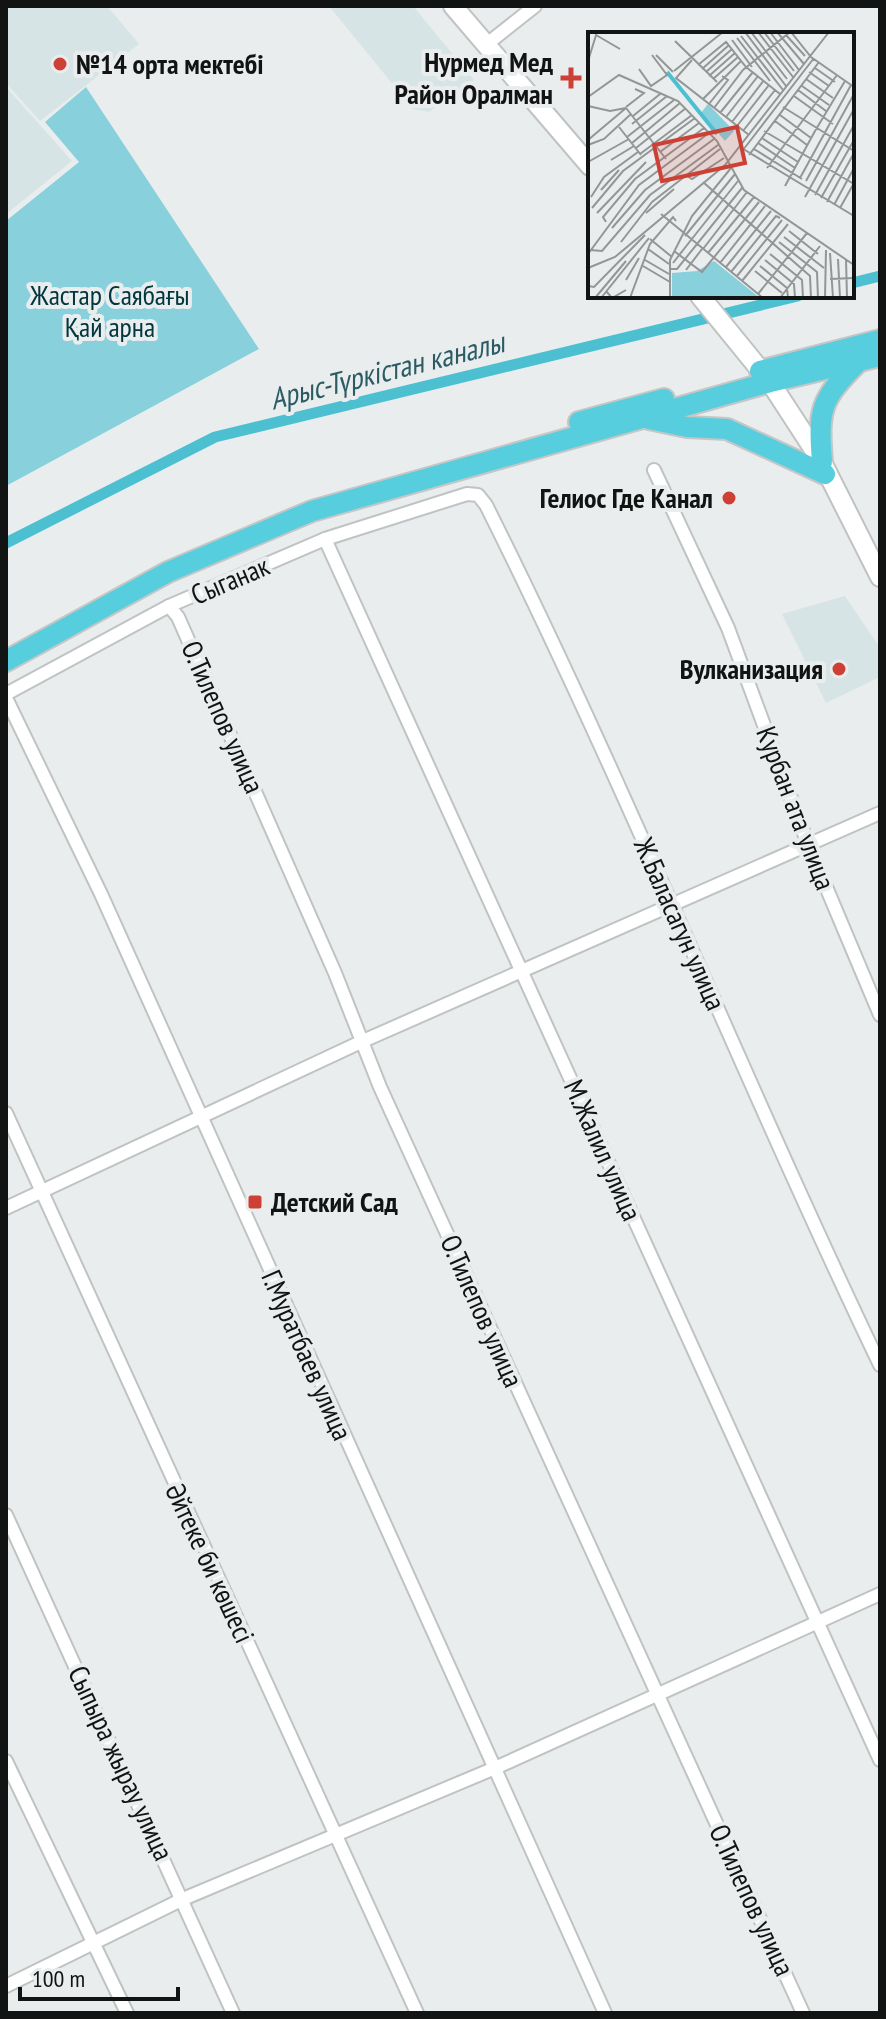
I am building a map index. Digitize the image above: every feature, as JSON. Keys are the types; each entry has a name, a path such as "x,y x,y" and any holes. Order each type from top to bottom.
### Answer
{"highway":[{"path":"6,661 168,572 312,511 645,418 880,340"},
{"path":"6,645 162,560 308,498 766,377 857,363 880,356"},
{"path":"645,418 687,427 727,429 824,468 819,427 825,397 857,363"}],"main road":[{"path":"453,6 588,164"},
{"path":"702,298 766,377 824,468 880,577"}],"street":[{"path":"487,44 535,6"},
{"name":"Курбан ата улица","path":"654,470 728,628 808,844 880,1015"},
{"name":"Сыганак","path":"6,696 169,606 325,539 467,494"},
{"name":"Ж.Баласагун улица","path":"467,494 478,495 486,505 520,573 809,1218 880,1365"},
{"name":"М.Жалил улица","path":"325,539 880,1760"},
{"name":"О.Тилепов улица","path":"169,606 178,617 229,730 363,1041 803,2013"},
{"name":"Г.Муратбаев улица","path":"6,696 101,894 605,2013"},
{"path":"6,1208 363,1041 880,813"},
{"name":"Әйтеке би көшесі","path":"6,1113 218,1581 338,1834 417,2013"},
{"name":"Сыпыра жырау улица","path":"6,1515 233,2013"},
{"path":"6,1986 183,1899 495,1768 880,1594"},
{"path":"6,1761 127,2013"}],"shaded area":[{"name":"№14 орта мектебі","path":"6,6 107,6 139,44 40,121 6,83"},
{"path":"329,6 413,6 474,80 429,112 413,109"},
{"path":"6,87 72,161 6,214"},
{"path":"845,596 880,648 880,677 826,703 782,614"}],"green space":[{"name":"Жастар Саябағы Қай арна","path":"86,87 259,349 6,486 6,221 79,162 45,122"}],"waterway":[{"name":"Арыс-Түркістан каналы","path":"854,282 880,276"},
{"name":"Арыс-Түркістан каналы","path":"6,543 215,437 790,298"}],"place":[{"name":"№14 орта мектебі","path":"60,64"},
{"name":"Нурмед Мед Район Оралман","path":"571,78"},
{"name":"Гелиос Где Канал","path":"729,498"},
{"name":"Вулканизация","path":"839,669"},
{"name":"Детский Сад","path":"255,1202"}]}
